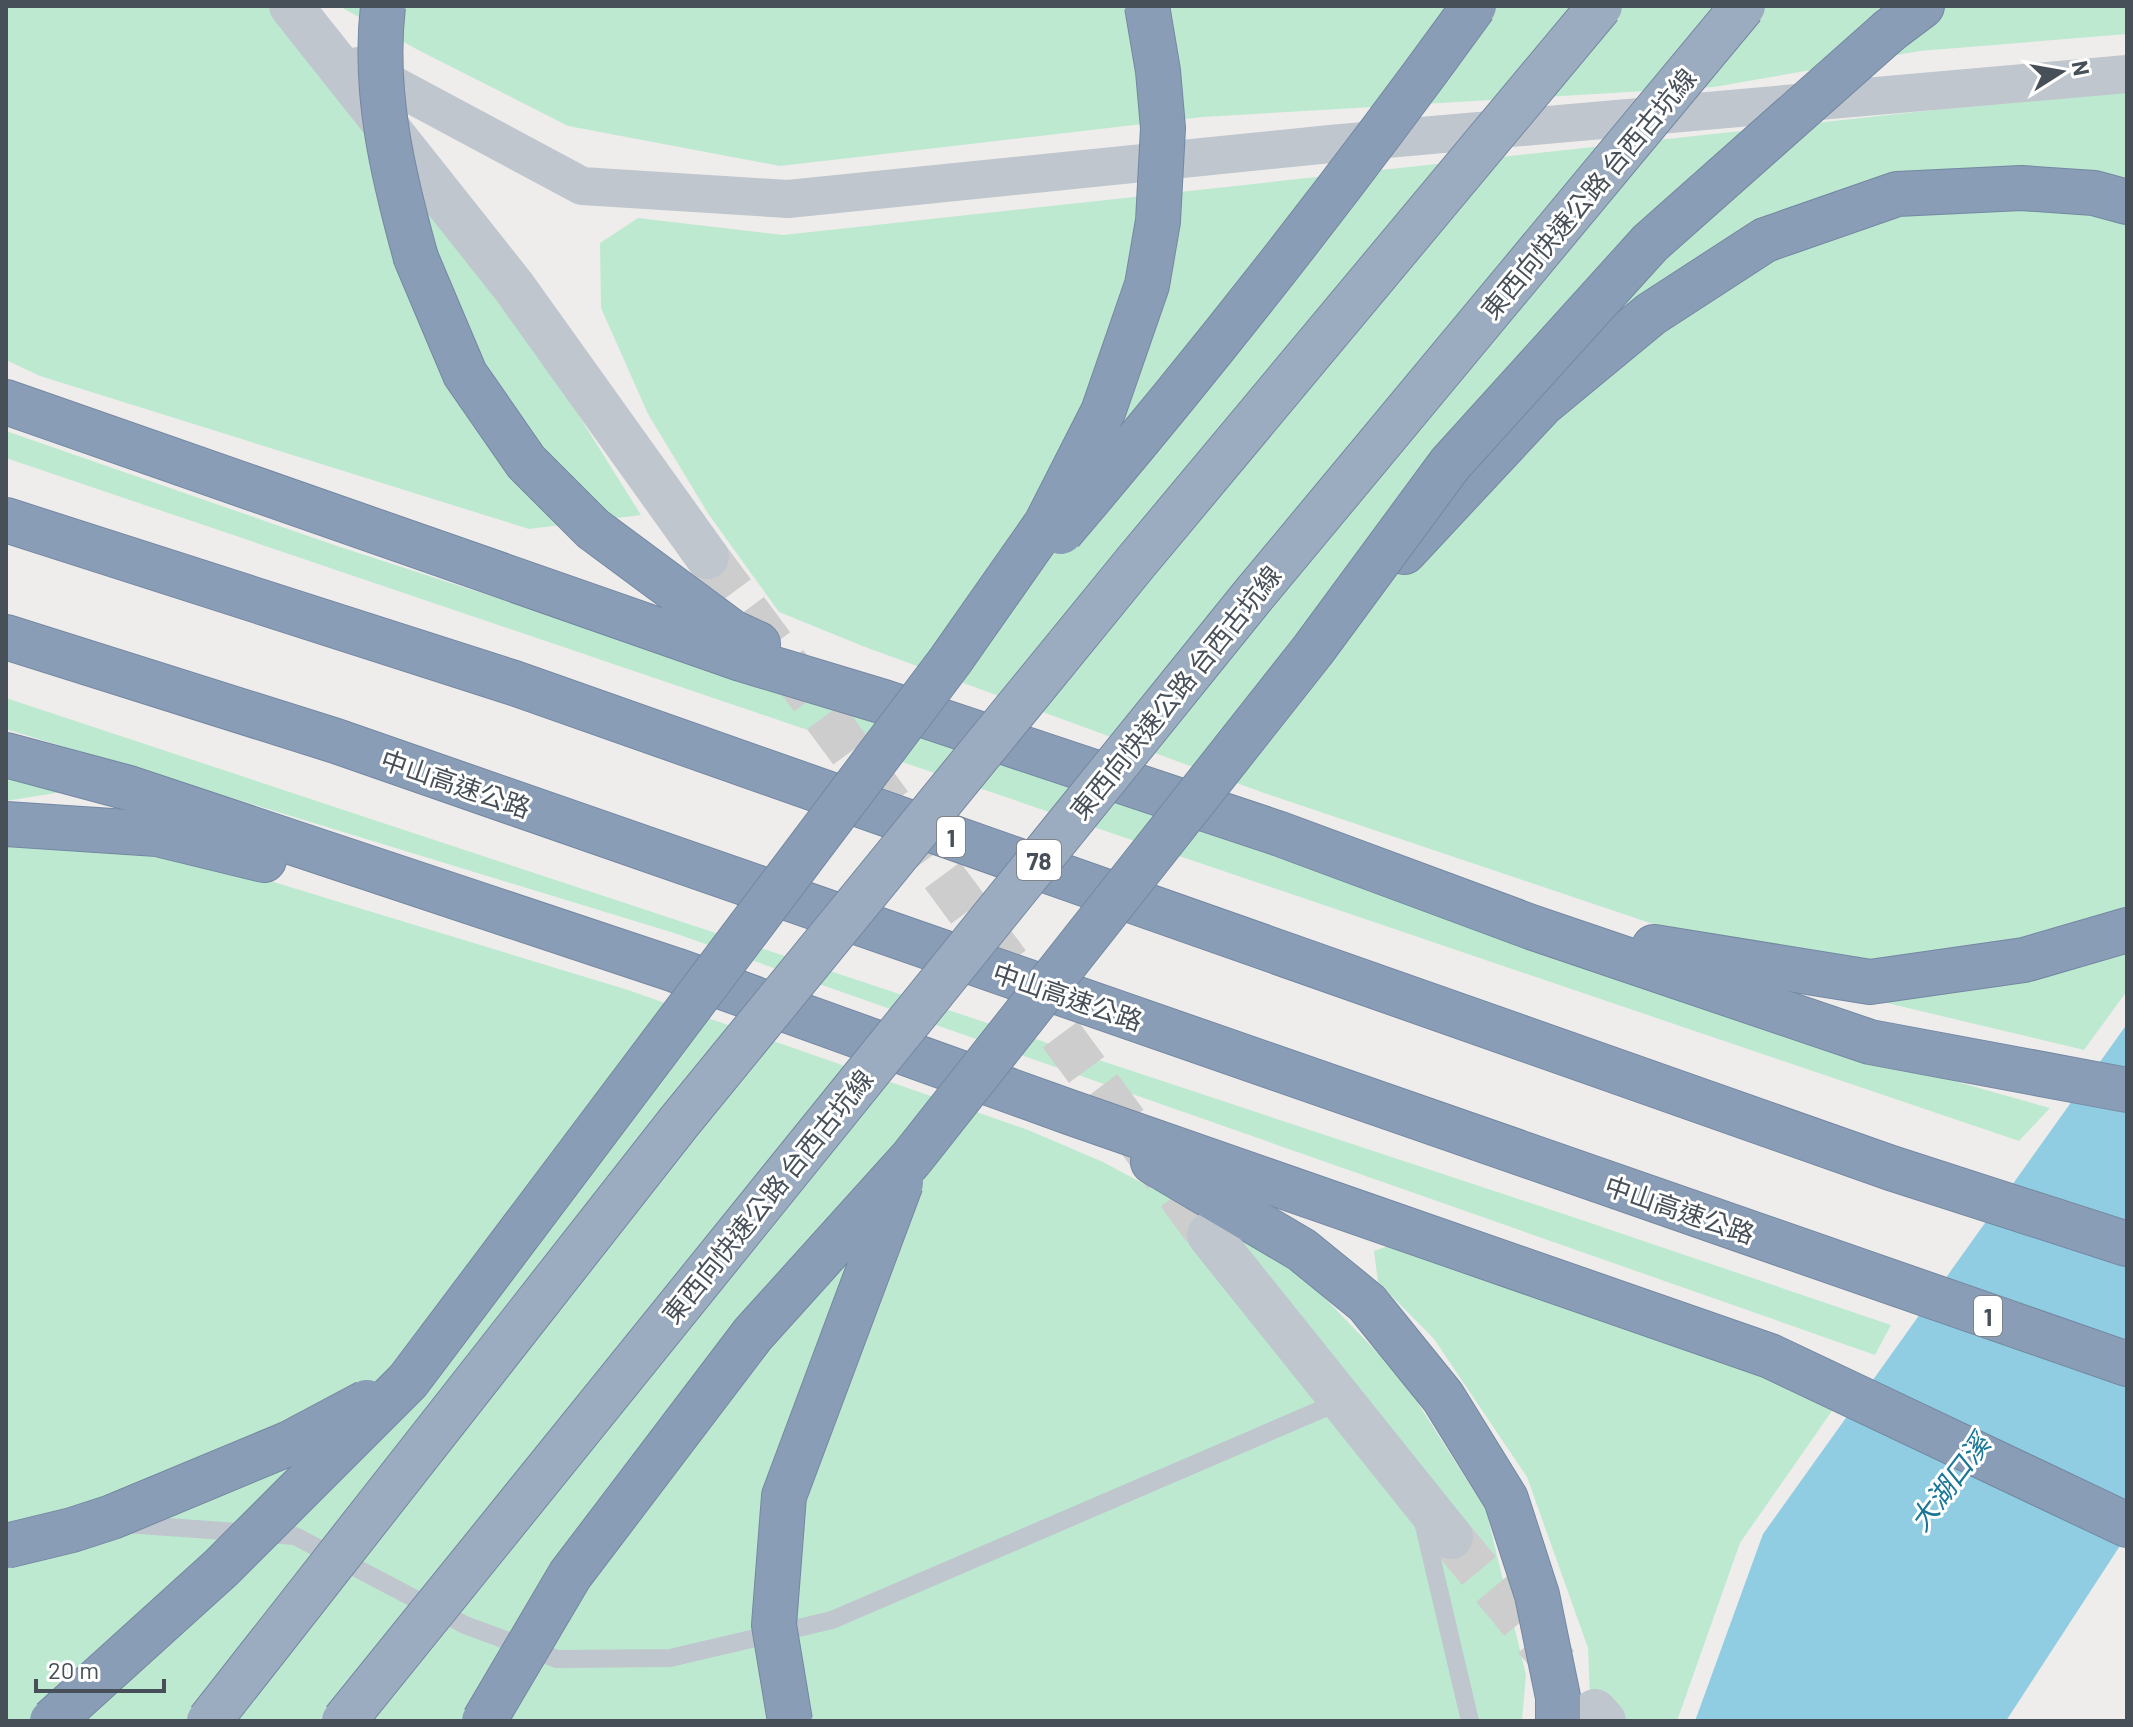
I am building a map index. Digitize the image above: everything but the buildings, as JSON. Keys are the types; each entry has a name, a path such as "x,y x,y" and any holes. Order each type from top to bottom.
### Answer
{"highway":[{"path":"383,6 380,29 381,102 398,193 416,258 465,374 526,462 593,529 732,632 884,702"},
{"path":"52,1721 221,1568 408,1381 950,661 1046,524 1103,412 1147,285 1158,221 1163,128 1158,71 1147,6"},
{"path":"950,661 1175,398 1394,116 1474,6"},
{"path":"209,1721 679,1122 1136,562 1600,6"},
{"name":"東西向快速公路 台西古坑線","path":"344,1721 1251,598 1743,6"},
{"path":"484,1721 570,1575 753,1334 911,1159 1313,650 1450,464 1650,243 1890,30 1922,6"},
{"path":"1313,650 1542,404 1651,314 1765,240 1897,194 2021,188 2094,193 2127,202"},
{"path":"6,402 741,659 884,702 1280,834 1531,927 1870,1042 2127,1090"},
{"name":"1","path":"6,520 514,683 1891,1168 2127,1244"},
{"name":"中山高速公路","path":"6,637 336,741 2127,1364"},
{"path":"6,755 129,788 675,970 1072,1113 1770,1356 2127,1525"},
{"path":"6,824 157,834 350,881 561,954 675,970"},
{"path":"1531,927 1870,982 2024,960 2127,930"},
{"path":"1072,1113 1302,1250 1367,1303 1434,1385 1506,1499 1537,1595 1558,1697 1586,1718"},
{"path":"790,1721 774,1625 784,1496 911,1159"},
{"path":"15,1535 72,1530 112,1517 290,1443 408,1381"}],"street":[{"path":"291,6 514,287 707,557"},
{"path":"321,47 582,186 788,199 1330,144 2127,74"},
{"path":"1209,1235 1451,1537"}],"lane":[{"path":"15,1535 126,1524 295,1536 465,1625 557,1659 670,1658 832,1620 1344,1400"},
{"path":"1416,1492 1470,1721"}],"green space":[{"path":"6,6 268,6 310,58 441,195 641,515 529,529 40,376 6,360"},
{"path":"339,6 2127,6 2127,34 1920,51 1714,87 1203,117 780,166 568,126"},
{"path":"2127,89 2127,991 2084,1050 1891,1004 1264,793 865,647 779,612 709,515 648,414 601,308 600,243 638,218 783,235"},
{"path":"6,431 337,546 851,713 1862,1055 2050,1108 2019,1141 6,458"},
{"path":"6,698 1891,1325 1875,1355 674,933 6,729"},
{"path":"6,773 74,790 6,801"},
{"path":"67,845 215,864 628,990 1028,1130 1103,1162 1290,1262 1402,1378 1486,1510 1526,1675 1522,1721 6,1721 6,847"},
{"path":"1406,1240 1761,1369 1834,1408 1740,1543 1677,1721 1591,1721 1588,1648 1527,1477 1434,1339 1378,1282 1374,1251"}],"water":[{"name":"大湖口溪","path":"2127,1024 2127,1535 2006,1721 1695,1721 1763,1534"}],"tunnel":[{"path":"707,557 1209,1235"},
{"path":"1451,1537 1557,1665"}]}
